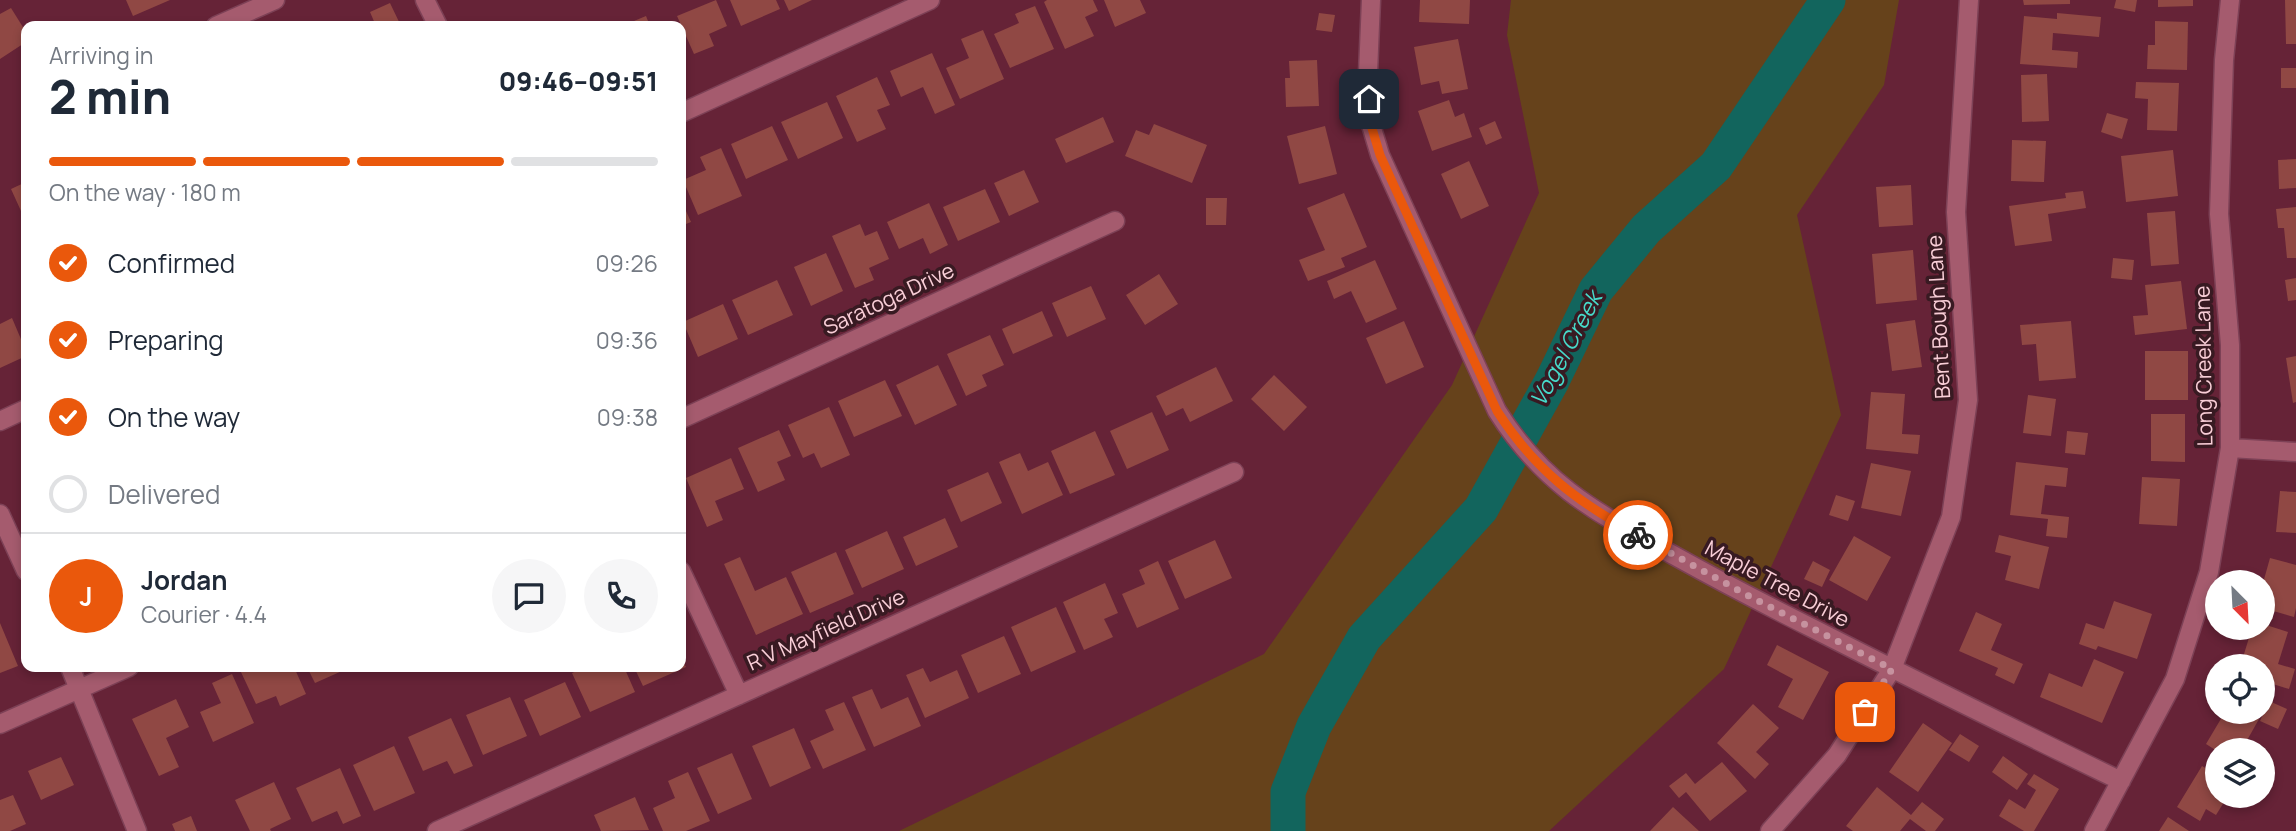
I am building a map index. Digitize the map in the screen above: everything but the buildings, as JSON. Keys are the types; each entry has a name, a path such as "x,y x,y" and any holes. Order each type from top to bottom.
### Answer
{"street":[{"path":"227,21 275,0"},
{"path":"425,0 436,21"},
{"path":"686,111 930,0"},
{"name":"Maple Tree Drive","path":"1371,0 1368,73 1371,125 1388,174 1481,379 1513,435 1543,470 1573,496 1604,516 1747,595 2122,782"},
{"name":"Bent Bough Lane","path":"1770,831 1837,755 1892,669 1951,517 1968,400 1956,212 1969,0"},
{"name":"Long Creek Lane","path":"2094,831 2175,679 2209,572 2230,448 2230,345 2219,214 2224,60 2230,0"},
{"name":"Saratoga Drive","path":"686,417 1115,220"},
{"path":"0,421 21,411"},
{"path":"2230,448 2296,452"},
{"name":"R V Mayfield Drive","path":"438,831 1234,472"},
{"path":"0,514 21,561"},
{"path":"686,582 739,695"},
{"path":"72,672 137,831"},
{"path":"0,724 119,672"}],"shaded area":[{"path":"1511,0 1899,0 1884,85 1797,215 1841,415 1724,669 1549,831 899,831 1264,654 1452,385 1539,193 1507,35"}],"waterway":[{"name":"Vogel Creek","path":"1288,831 1288,792 1314,726 1364,638 1481,509 1552,381 1596,290 1646,229 1716,166 1828,0"}],"way so far":[{"path":"1638,535 1747,595 1892,669 1865,712"}],"route":[{"path":"1369,99 1371,125 1380,155 1497,411 1513,435 1556,482 1573,496 1638,535"}]}
